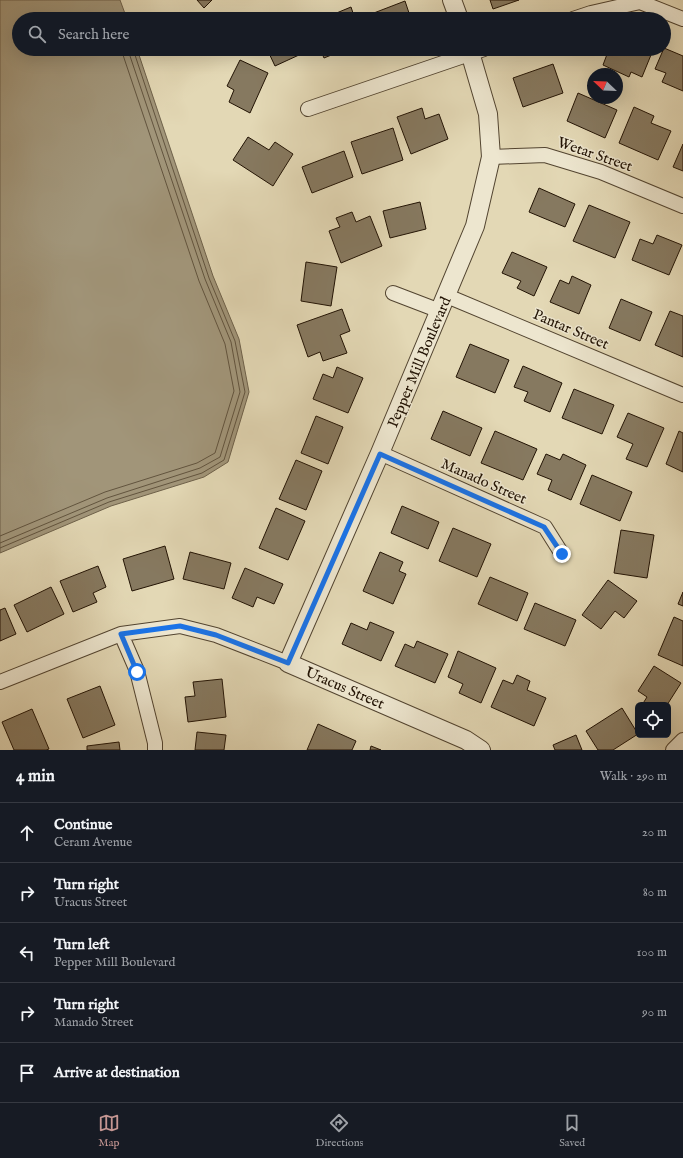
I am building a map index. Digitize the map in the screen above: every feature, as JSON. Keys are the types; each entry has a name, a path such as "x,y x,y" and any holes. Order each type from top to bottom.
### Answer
{"street":[{"path":"452,0 456,12"},
{"path":"595,12 640,2 665,12"},
{"path":"671,14 683,19"},
{"path":"308,109 461,56"},
{"name":"Pepper Mill Boulevard","path":"288,663 380,454 475,226 491,157 488,114 476,56"},
{"name":"Wetar Street","path":"491,157 545,155 601,172 683,206"},
{"name":"Pantar Street","path":"393,293 443,303 683,395"},
{"name":"Manado Street","path":"380,454 544,527 562,554"},
{"name":"Uracus Street","path":"0,682 121,634 180,626 216,635 288,663 466,740 481,750"},
{"path":"121,634 137,672 155,743 155,750"},
{"path":"673,750 683,740"}],"water":[{"path":"0,0 120,0 124,12 12,12 12,56 139,56 213,276 239,339 249,392 228,462 204,477 111,506 0,553"}],"building":[{"path":"197,0 212,0 204,8"},
{"path":"490,0 519,0 493,9"},
{"path":"405,1 409,12 376,12"},
{"path":"351,7 353,12 339,12"},
{"path":"671,51 683,56 683,91 662,82 666,73 655,69 661,56 671,56"},
{"path":"270,56 297,56 275,66"},
{"path":"606,56 651,56 642,77 631,72 629,77 623,74 623,68 610,68 603,65"},
{"path":"240,60 268,73 250,113 229,102 234,90 227,86"},
{"path":"553,64 563,93 523,107 513,78"},
{"path":"578,93 587,97 587,104 603,104 617,110 605,138 567,121"},
{"path":"634,107 654,116 651,123 671,131 658,160 619,143"},
{"path":"422,108 425,119 439,114 448,139 411,154 397,117"},
{"path":"393,128 403,160 362,174 351,142"},
{"path":"248,137 269,150 275,142 293,154 273,186 233,160"},
{"path":"683,144 683,171 673,167"},
{"path":"344,151 353,177 312,193 302,167"},
{"path":"539,188 575,204 565,227 529,212"},
{"path":"420,202 426,229 390,238 383,211"},
{"path":"589,205 630,222 615,258 573,241"},
{"path":"352,212 356,222 370,216 382,246 341,263 329,231 340,227 336,218"},
{"path":"657,235 682,245 669,275 632,260 640,239 653,244"},
{"path":"512,252 547,267 534,296 517,288 521,281 502,273"},
{"path":"306,262 337,267 331,306 301,301"},
{"path":"572,276 591,285 579,314 550,302 560,280 569,284"},
{"path":"621,299 652,312 640,341 609,328"},
{"path":"342,309 350,331 340,335 347,353 323,361 320,352 308,357 297,325"},
{"path":"670,311 683,316 683,357 655,345"},
{"path":"470,344 509,360 495,393 456,377"},
{"path":"523,366 562,383 550,412 524,401 528,392 514,387"},
{"path":"337,367 363,378 348,413 313,399 323,374 333,378"},
{"path":"574,389 614,405 602,434 562,418"},
{"path":"443,411 482,428 470,456 431,439"},
{"path":"628,413 664,428 647,467 626,459 633,444 617,437"},
{"path":"316,416 343,427 328,464 301,453"},
{"path":"495,431 537,449 523,480 481,463"},
{"path":"679,431 683,433 683,472 666,464"},
{"path":"546,454 560,460 563,454 586,465 571,500 548,490 552,480 537,474"},
{"path":"296,460 322,471 306,510 279,499"},
{"path":"592,475 632,492 620,521 580,504"},
{"path":"402,506 439,522 428,549 391,533"},
{"path":"276,508 305,521 288,560 259,548"},
{"path":"453,528 491,544 477,577 439,561"},
{"path":"621,530 654,535 647,578 614,573"},
{"path":"165,546 174,579 132,591 123,559"},
{"path":"190,552 231,563 224,589 183,579"},
{"path":"380,552 403,562 399,571 406,574 393,604 363,591"},
{"path":"98,566 106,587 93,593 97,602 73,612 60,581"},
{"path":"245,568 283,584 274,604 257,597 253,607 232,598"},
{"path":"490,577 528,593 517,621 478,604"},
{"path":"608,580 637,601 624,618 615,611 601,629 582,615"},
{"path":"51,587 64,614 27,632 14,605"},
{"path":"683,592 683,606 678,604"},
{"path":"535,603 576,620 565,646 524,629"},
{"path":"5,608 16,634 0,641 0,610"},
{"path":"674,617 683,621 683,666 658,655"},
{"path":"370,622 394,632 381,661 342,644 351,623 367,630"},
{"path":"417,641 448,654 435,683 395,666 405,644 414,648"},
{"path":"458,651 496,668 481,703 459,693 463,684 448,677"},
{"path":"654,666 681,683 669,702 644,702 647,697 638,691"},
{"path":"517,675 530,681 527,690 546,698 534,726 491,707 503,680 513,684"},
{"path":"222,679 226,717 188,722 185,697 195,696 193,682"},
{"path":"100,686 115,725 83,738 67,699"},
{"path":"622,708 635,729 635,736 613,750 598,750 586,731"},
{"path":"32,709 49,749 14,750 2,722"},
{"path":"318,724 356,741 352,750 307,750"},
{"path":"197,732 226,735 224,750 195,750"},
{"path":"576,735 582,750 555,750 553,745"},
{"path":"119,742 120,750 87,750 87,746"},
{"path":"371,746 381,750 370,750"}],"route":[{"path":"137,672 121,634 180,626 216,635 288,663 380,454 544,527 562,554"}]}
